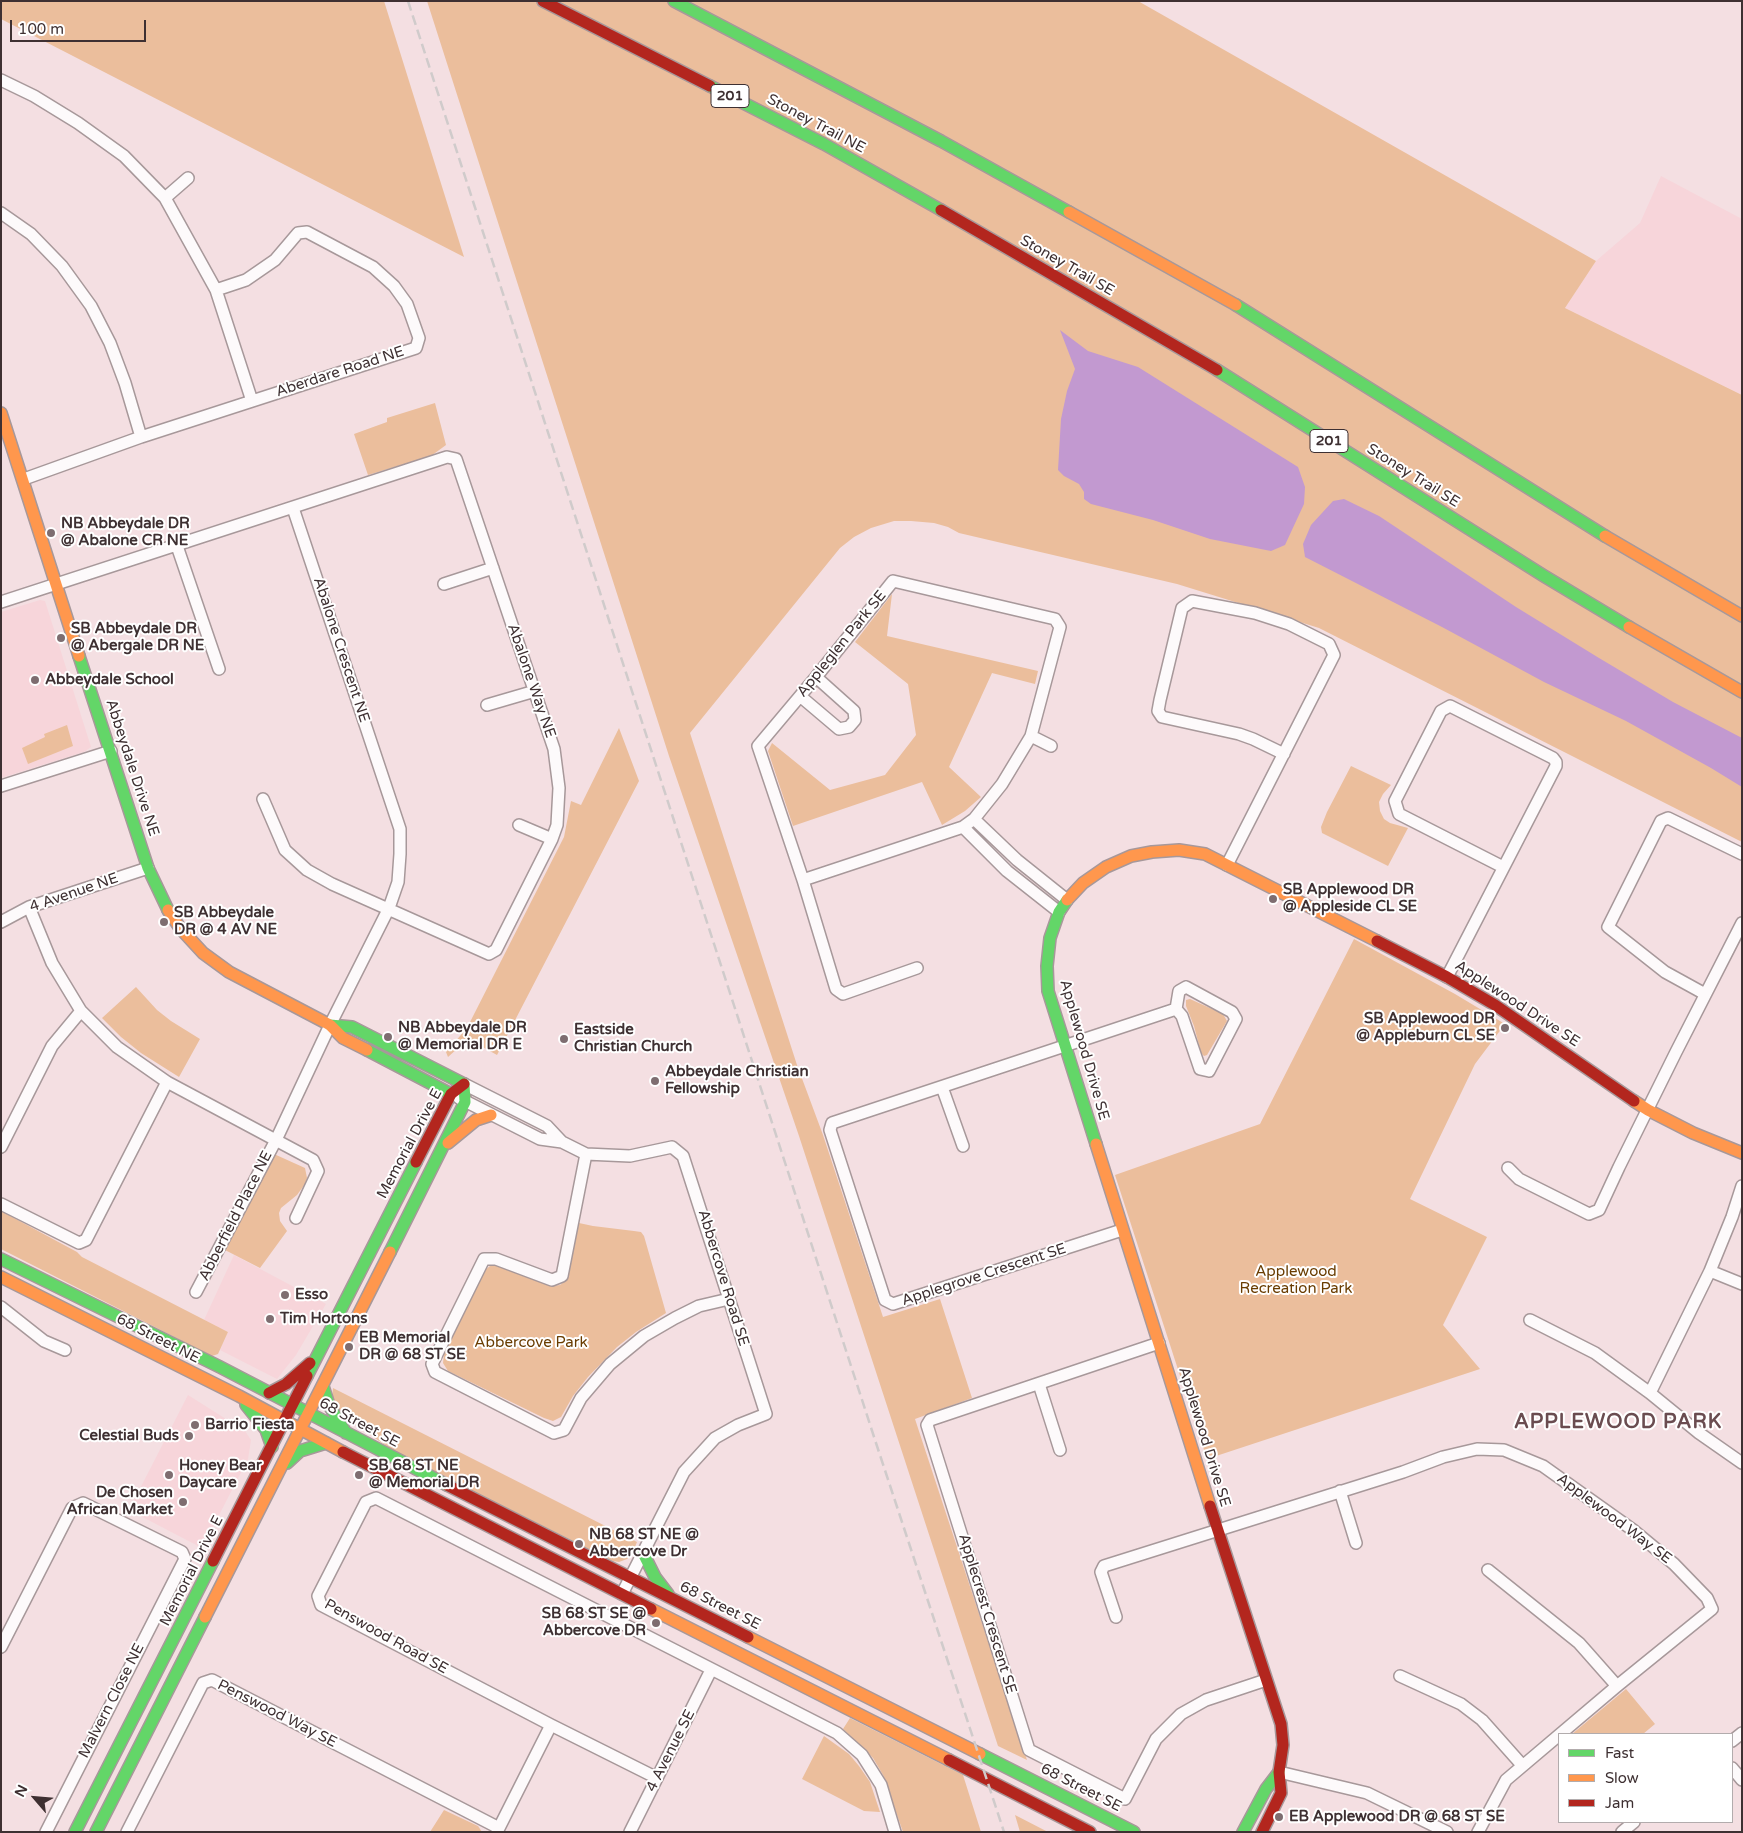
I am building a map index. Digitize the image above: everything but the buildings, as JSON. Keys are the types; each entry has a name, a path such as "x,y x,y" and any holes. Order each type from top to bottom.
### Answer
{"main road":[{"name":"Stoney Trail NE","path":"543,1 824,144 914,194"},
{"path":"674,1 941,141 1241,308 1576,519 1742,616"},
{"name":"Stoney Trail SE","path":"914,194 1213,368 1544,576 1673,654 1742,692"},
{"name":"Abbeydale Drive NE","path":"1,413 24,479 148,868 165,905 180,928 203,953 229,972 330,1025 343,1038 451,1094"},
{"name":"Applewood Drive SE","path":"1262,1832 1281,1793 1279,1772 1283,1745 1281,1724 1217,1530 1048,991 1047,966 1050,938 1059,912 1067,900 1083,883 1106,867 1132,856 1179,850 1205,854 1447,977 1496,1005 1648,1110 1693,1133 1742,1153"},
{"name":"Abbeydale Drive NE","path":"330,1025 352,1027 464,1084"},
{"name":"Memorial Drive E","path":"75,1832 451,1094 464,1084"},
{"name":"Memorial Drive E","path":"96,1832 442,1149 465,1102 464,1084"},
{"path":"442,1149 459,1131 476,1120 491,1116"},
{"name":"68 Street NE","path":"1,1259 293,1405"},
{"name":"68 Street NE","path":"1,1277 301,1429"},
{"path":"270,1393 286,1384 317,1357"},
{"path":"323,1386 328,1405 346,1433"},
{"path":"239,1396 266,1430 272,1447"},
{"name":"68 Street SE","path":"293,1405 1134,1832"},
{"path":"301,1429 1090,1832"},
{"path":"280,1469 300,1450 326,1442"},
{"path":"643,1553 655,1577 670,1598"},
{"name":"Applewood Drive SE","path":"1244,1832 1266,1789 1279,1772"}],"street":[{"path":"1,80 34,96 86,128 124,156 165,198 216,290 252,401"},
{"path":"165,198 188,178"},
{"path":"1,213 31,234 62,266 91,306 110,343 125,383 141,437"},
{"name":"Aberdare Road NE","path":"24,479 141,437 416,348 419,338 407,304 394,286 373,266 307,232 298,233 275,260 246,280 216,290"},
{"name":"Abalone Way NE","path":"293,508 447,457 456,459 554,749 559,788 557,825 552,839 496,950 489,954 389,908"},
{"path":"1,602 293,508"},
{"name":"Abalone Crescent NE","path":"293,508 400,829 398,882 389,908 330,1025"},
{"path":"177,546 219,669"},
{"path":"444,584 493,568"},
{"name":"Appleglen Park SE","path":"893,581 1055,619 1060,627 1031,736 1002,784 974,819 963,827 803,880 758,746 800,696 893,581"},
{"path":"1227,865 1284,754 1334,655 1329,644 1289,624 1255,613 1192,601 1182,608 1158,711 1162,717 1239,734 1284,754"},
{"path":"800,696 839,729 849,727 855,720 854,710 816,677"},
{"path":"487,705 535,691"},
{"path":"1447,977 1556,766 1553,758 1450,706 1441,711 1395,801 1399,814 1503,867"},
{"path":"1031,736 1051,746"},
{"path":"1,786 111,751"},
{"path":"263,799 285,850 307,870 332,884 389,908"},
{"path":"1705,994 1665,972 1608,927 1661,820 1668,818 1742,854"},
{"path":"974,819 1017,860 1067,900"},
{"path":"519,825 552,839"},
{"path":"963,827 1007,871 1059,912"},
{"path":"1007,871 1017,860"},
{"name":"4 Avenue NE","path":"1,922 29,908 148,868"},
{"path":"803,880 836,989 843,994 917,968"},
{"path":"29,908 52,963 81,1011 116,1047 167,1082 313,1160 318,1171 296,1218"},
{"path":"1508,1168 1519,1180 1589,1214 1599,1210 1742,923"},
{"path":"1186,988 1232,1012 1236,1018 1209,1071 1200,1069 1182,1016 1176,1009 1179,991 1186,988"},
{"name":"Applegrove Crescent SE","path":"1122,1230 893,1304 885,1300 830,1130 832,1123 1176,1009"},
{"path":"1,1147 52,1046 81,1011"},
{"name":"Abberfield Place NE","path":"196,1292 276,1140 330,1025"},
{"path":"1,1204 79,1243 86,1240 167,1082"},
{"path":"464,1084 547,1126 562,1142"},
{"path":"942,1087 963,1146"},
{"path":"451,1094 491,1116 540,1139 562,1142 586,1154 562,1276 552,1280 496,1259 484,1259 432,1364 435,1372 554,1432 564,1430 581,1398 605,1371 644,1336 699,1306 729,1299"},
{"name":"Abbercove Road SE","path":"586,1154 630,1156 672,1147 683,1156 766,1414 738,1425 716,1438 702,1451 684,1472 643,1553"},
{"path":"1650,1393 1710,1272 1742,1186"},
{"path":"1710,1272 1742,1284"},
{"path":"1,1307 44,1341 65,1350"},
{"path":"1530,1320 1595,1353 1650,1393 1699,1433 1742,1463"},
{"name":"Applecrest Crescent SE","path":"1159,1343 930,1420 927,1425 1029,1750 1125,1799 1156,1739 1180,1714 1206,1700 1266,1680"},
{"path":"1039,1384 1060,1450"},
{"name":"Applewood Way SE","path":"1116,1617 1101,1572 1104,1566 1404,1472 1443,1457 1477,1449 1504,1450 1543,1466 1633,1530 1667,1558 1707,1598 1712,1609 1560,1733"},
{"path":"1340,1491 1356,1543"},
{"name":"Penswood Road SE","path":"657,1778 321,1605 318,1596 366,1502 376,1498 837,1733 862,1755 881,1785 895,1832"},
{"name":"Malvern Close NE","path":"1,1647 72,1508 83,1503 182,1552 185,1558 46,1832"},
{"path":"622,1594 643,1553"},
{"path":"1488,1570 1579,1643 1617,1686"},
{"name":"4 Avenue SE","path":"630,1832 712,1670"},
{"path":"1400,1676 1462,1704 1482,1720 1522,1765"},
{"name":"Penswood Way SE","path":"127,1832 203,1684 212,1680 498,1830"},
{"path":"498,1830 552,1725"},
{"name":"Applewood Way SE","path":"1478,1832 1506,1780 1558,1735"},
{"path":"1733,1769 1742,1780"},
{"path":"1279,1772 1367,1794 1447,1832"},
{"path":"1622,1832 1633,1823"}],"shaded area":[{"path":"1661,176 1742,219 1742,395 1565,308 1596,261 1640,223"},
{"path":"1060,330 1088,351 1138,367 1298,467 1305,487 1304,504 1285,545 1271,551 1210,539 1153,520 1091,504 1084,499 1084,492 1079,484 1064,476 1058,470 1061,419 1067,391 1075,369"},
{"path":"1344,499 1379,516 1516,607 1599,658 1673,702 1742,738 1742,787 1626,721 1544,682 1305,557 1303,544 1311,525 1333,501"},
{"name":"Abbeydale School","path":"40,600 45,601 91,747 84,752 1,778 1,612"},
{"path":"234,1255 326,1304 296,1355 277,1379 220,1350 228,1332 204,1320"},
{"path":"188,1395 245,1431 251,1440 248,1459 202,1548 129,1510"}],"green space":[{"path":"1,1 384,1 464,257 1,19"},
{"path":"427,1 1138,1 1596,261 1565,308 1742,395 1742,842 1319,628 1177,584 959,533 934,523 894,521 871,528 854,537 840,548 690,733 797,1065 823,1135 883,1317 940,1299 972,1398 915,1419 1027,1760 998,1746 799,1136 669,756"},
{"path":"435,403 446,445 431,456 368,475 354,434 387,422 387,418"},
{"path":"892,594 887,636 1038,671 1035,684 992,673 949,767 981,797 965,811 942,825 922,782 793,826 768,751 772,743 830,790 885,775 916,735 908,684 855,642"},
{"path":"67,725 73,746 28,764 22,748 45,737 44,734"},
{"path":"619,728 639,781 497,1055 468,1039 448,1057 446,1052 467,1028 564,837 571,801 581,805"},
{"path":"1351,766 1391,785 1379,802 1380,811 1384,819 1390,823 1408,828 1388,866 1322,833 1321,827 1327,812"},
{"name":"Applewood Recreation Park","path":"1354,939 1455,994 1505,1024 1475,1064 1410,1199 1487,1237 1443,1325 1480,1369 1207,1459 1115,1175 1260,1124"},
{"path":"136,987 157,1010 200,1039 179,1077 141,1053 102,1018"},
{"path":"1190,999 1223,1014 1227,1021 1207,1055 1204,1056 1201,1053 1194,1026 1186,1006 1186,1000"},
{"path":"274,1154 305,1168 307,1178 297,1195 281,1208 279,1213 280,1221 287,1231 260,1268 225,1250"},
{"path":"1,1211 77,1252 82,1257 228,1332 218,1354 212,1356 1,1249"},
{"name":"Abbercove Park","path":"579,1223 641,1232 644,1236 666,1313 617,1347 588,1377 573,1396 561,1417 553,1421 448,1371 443,1363 444,1354 485,1270 490,1266 501,1266 551,1286 560,1285 565,1281"},
{"path":"333,1388 637,1542 632,1554 627,1559 619,1562 613,1561 400,1455 348,1420 339,1411 332,1397"},
{"path":"1626,1689 1655,1724 1644,1733 1573,1733"},
{"path":"850,1718 963,1775 981,1832 903,1832 883,1775 873,1758 843,1729"},
{"path":"824,1736 849,1754 859,1766 870,1782 880,1812 864,1811 802,1779"},
{"path":"444,1810 478,1826 482,1832 430,1832"},
{"path":"1015,1815 1048,1832 1020,1832"}],"railway":[{"path":"408,1 1004,1832"}],"traffic: fast":[{"path":"674,1 941,141 1069,212"},
{"path":"710,86 824,144 941,210"},
{"path":"1236,305 1605,536"},
{"path":"1217,370 1544,576 1629,627"},
{"path":"79,656 148,868 168,910"},
{"path":"1067,900 1059,912 1050,938 1047,966 1048,991 1096,1144"},
{"path":"330,1025 352,1027 464,1084"},
{"path":"367,1050 451,1094"},
{"path":"390,1252 465,1102 464,1084"},
{"path":"307,1376 416,1162"},
{"path":"1,1259 220,1367 447,1485"},
{"path":"323,1386 329,1405 346,1433"},
{"path":"246,1405 266,1430 272,1447"},
{"path":"287,1463 300,1451 326,1443"},
{"path":"643,1553 655,1577 668,1594"},
{"path":"75,1832 213,1561"},
{"path":"96,1832 205,1617"},
{"path":"980,1754 1134,1832"},
{"path":"1243,1832 1266,1789 1279,1772"}],"traffic: slow":[{"path":"1069,212 1236,305"},
{"path":"1,413 79,656"},
{"path":"1605,536 1742,616"},
{"path":"1629,627 1742,692"},
{"path":"1067,900 1083,883 1106,867 1131,856 1179,850 1205,854 1377,941"},
{"path":"168,910 180,928 203,953 229,972 330,1025 343,1038 367,1050"},
{"path":"1634,1101 1693,1133 1742,1153"},
{"path":"448,1143 476,1120 491,1115"},
{"path":"1096,1144 1210,1506"},
{"path":"205,1617 390,1252"},
{"path":"1,1277 239,1396 343,1452"},
{"path":"651,1609 949,1760"},
{"path":"748,1637 980,1754"}],"traffic: jam":[{"path":"543,1 710,86"},
{"path":"941,210 1217,370"},
{"path":"1377,941 1447,977 1495,1005 1634,1101"},
{"path":"416,1162 451,1094 464,1084"},
{"path":"269,1393 286,1384 310,1363"},
{"path":"213,1561 307,1376"},
{"path":"343,1452 651,1609"},
{"path":"447,1485 748,1637"},
{"path":"1210,1506 1281,1724 1283,1745 1279,1772 1281,1793 1262,1832"},
{"path":"949,1760 1090,1832"}],"place":[{"name":"NB Abbeydale DR @ Abalone CR NE","path":"51,533"},
{"name":"SB Abbeydale DR @ Abergale DR NE","path":"61,638"},
{"name":"Abbeydale School","path":"35,680"},
{"name":"SB Applewood DR @ Appleside CL SE","path":"1273,899"},
{"name":"SB Abbeydale DR @ 4 AV NE","path":"164,922"},
{"name":"SB Applewood DR @ Appleburn CL SE","path":"1505,1028"},
{"name":"NB Abbeydale DR @ Memorial DR E","path":"388,1037"},
{"name":"Eastside Christian Church","path":"564,1039"},
{"name":"Abbeydale Christian Fellowship","path":"655,1081"},
{"name":"Esso","path":"285,1295"},
{"name":"Tim Hortons","path":"270,1319"},
{"name":"EB Memorial DR @ 68 ST SE","path":"349,1347"},
{"name":"Barrio Fiesta","path":"195,1425"},
{"name":"Celestial Buds","path":"189,1436"},
{"name":"Honey Bear Daycare","path":"169,1475"},
{"name":"SB 68 ST NE @ Memorial DR","path":"359,1475"},
{"name":"De Chosen African Market","path":"183,1502"},
{"name":"NB 68 ST NE @ Abbercove Dr","path":"579,1544"},
{"name":"SB 68 ST SE @ Abbercove DR","path":"656,1623"},
{"name":"EB Applewood DR @ 68 ST SE","path":"1279,1817"}],"district":[{"name":"APPLEWOOD PARK","path":"1618,1423"}]}
